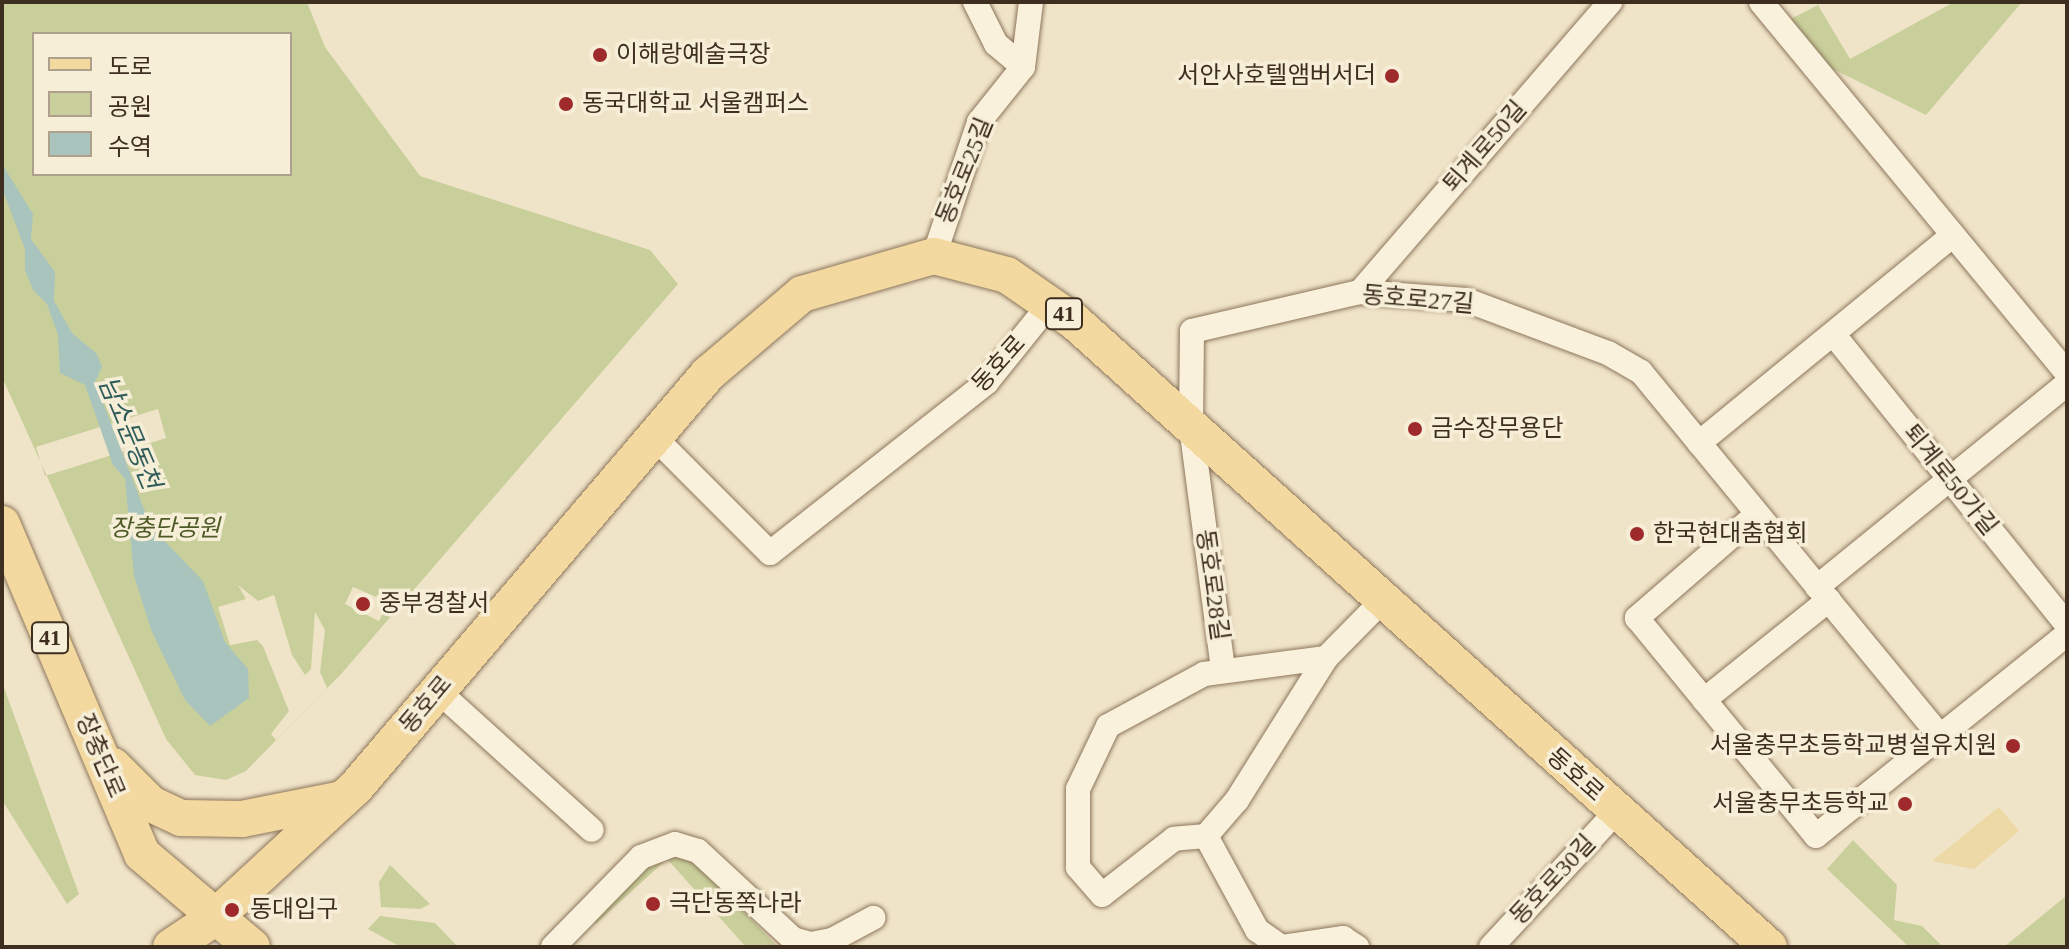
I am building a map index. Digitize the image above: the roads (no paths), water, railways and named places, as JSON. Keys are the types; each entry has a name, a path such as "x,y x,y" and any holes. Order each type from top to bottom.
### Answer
{"main road":[{"name":"동호로","path":"171,947 213,919 350,793 708,374 802,294 934,256 1007,275 1049,305 1191,426 1769,947"},
{"name":"장충단로","path":"2,524 142,854 213,919 252,947"},
{"path":"98,751 151,804 181,818 242,819 350,793"}],"street":[{"path":"975,2 996,44 1023,67"},
{"path":"1023,67 1031,2"},
{"name":"퇴계로50길","path":"1360,292 1610,2"},
{"path":"1704,700 1949,479 2065,367 1761,2"},
{"name":"동호로25길","path":"934,256 979,122 1023,67"},
{"path":"1699,443 1953,235"},
{"name":"동호로27길","path":"1191,426 1192,331 1360,292 1466,300 1608,353 1641,372 1940,736"},
{"name":"동호로","path":"654,437 770,553 987,382 1049,305"},
{"name":"퇴계로50가길","path":"1834,335 2067,625"},
{"name":"동호로28길","path":"1191,426 1223,669 1108,726 1078,789 1078,867 1102,895 1174,839 1206,836"},
{"path":"1757,514 1637,618 1816,836 2067,634"},
{"path":"1357,947 1343,938 1281,947 1257,930 1206,836 1237,800 1326,658 1382,601"},
{"path":"1223,669 1326,658"},
{"path":"438,691 592,830"},
{"name":"동호로30길","path":"1491,947 1616,812"},
{"path":"553,947 641,857 675,844 698,851 793,939 811,944 832,940 873,918"}],"water":[{"path":"2,164 33,214 31,239 55,272 54,301 72,333 97,354 102,367 95,382 151,527 203,581 225,642 248,669 249,698 210,726 185,700 152,632 134,576 125,479 113,465 85,385 60,373 58,335 47,304 33,290 25,270 25,249 2,188"}],"place":[{"name":"이해랑예술극장","path":"600,55"},
{"name":"서안사호텔앰버서더","path":"1392,76"},
{"name":"동국대학교 서울캠퍼스","path":"566,104"},
{"name":"금수장무용단","path":"1415,429"},
{"name":"한국현대춤협회","path":"1637,534"},
{"name":"중부경찰서","path":"363,604"},
{"name":"서울충무초등학교병설유치원","path":"2013,746"},
{"name":"서울충무초등학교","path":"1905,804"},
{"name":"극단동쪽나라","path":"653,904"},
{"name":"동대입구","path":"232,910"}],"water label":[{"name":"남소문동천","path":"129,433"}],"park label":[{"name":"장충단공원","path":"165,529"}]}
